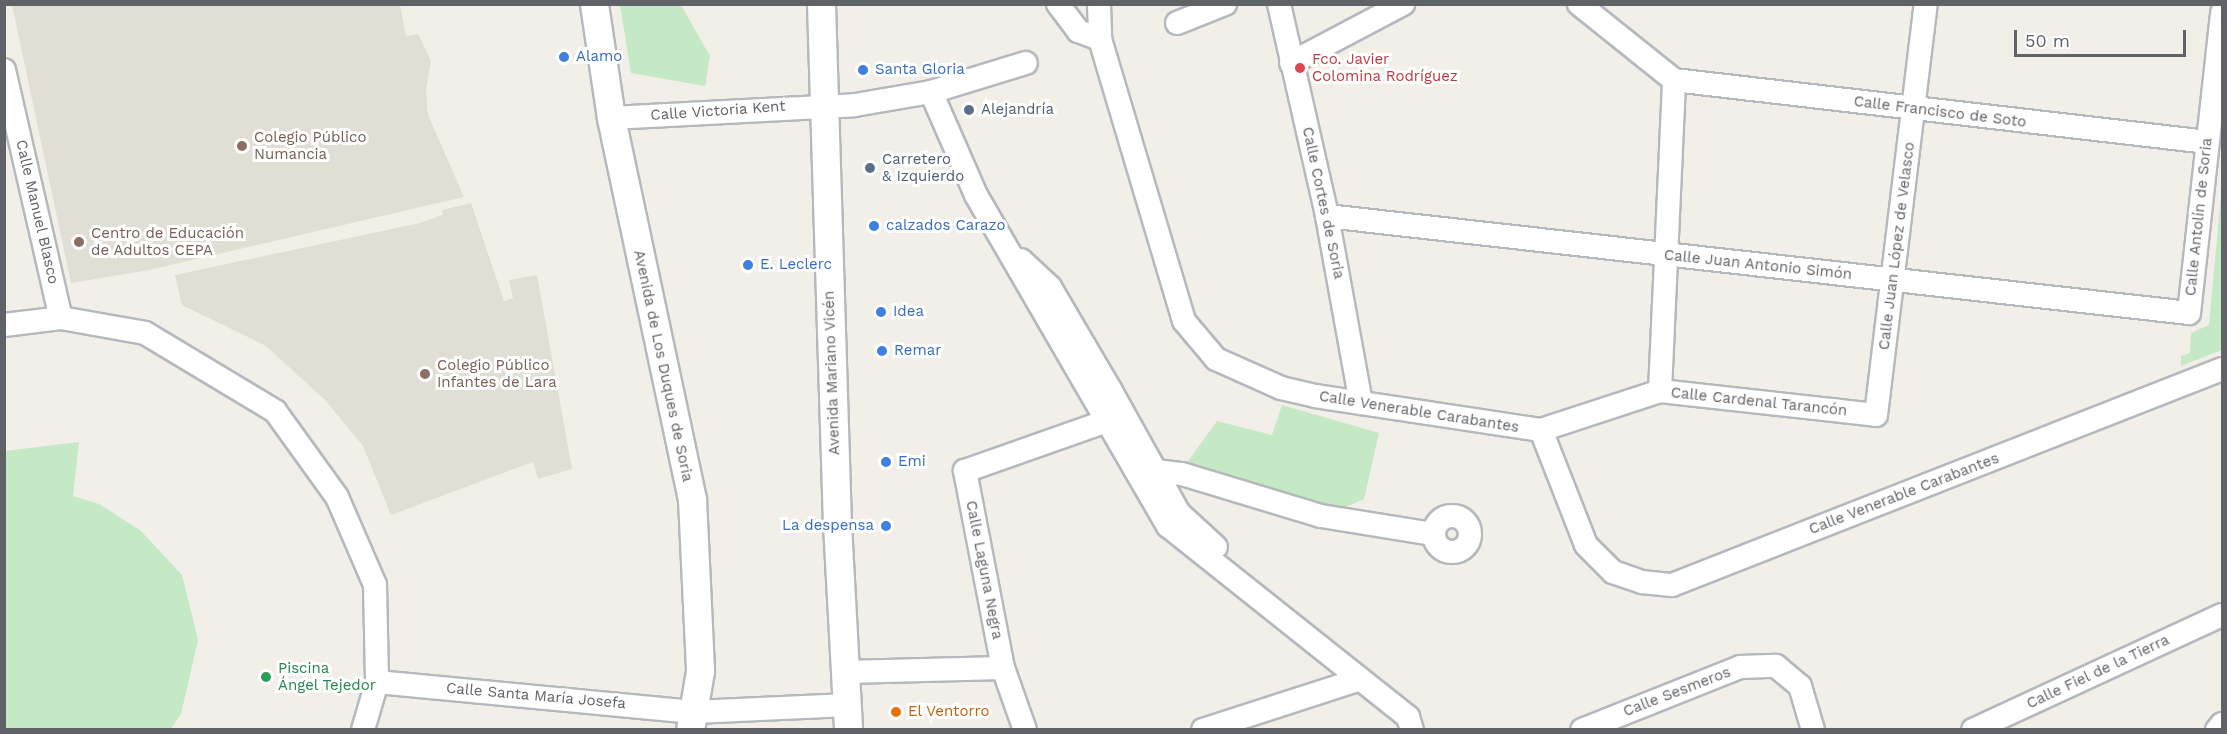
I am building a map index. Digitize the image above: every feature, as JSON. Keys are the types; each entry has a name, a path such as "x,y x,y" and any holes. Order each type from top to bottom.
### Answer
{"street":[{"name":"Avenida de Los Duques de Soria","path":"594,4 611,118 692,499 700,671 692,721"},
{"name":"Avenida Mariano Vicén","path":"821,4 837,524 850,721"},
{"path":"1058,4 1078,31 1100,39"},
{"name":"Calle Venerable Carabantes","path":"1099,4 1100,39 1184,321 1216,359 1247,375 1281,388 1361,403 1540,430 1586,545 1613,572 1642,582 1672,585 2223,369"},
{"path":"1177,23 1225,4"},
{"name":"Calle Cortes de Soria","path":"1279,4 1327,216 1361,403"},
{"path":"1291,63 1403,4"},
{"path":"1579,4 1674,80 1660,391"},
{"name":"Calle Juan López de Velasco","path":"1876,415 1926,4"},
{"name":"Calle Antolín de Soria","path":"2189,313 2223,14"},
{"name":"Calle Victoria Kent","path":"611,118 824,104 855,105 931,92 1026,63"},
{"name":"Calle Manuel Blasco","path":"4,70 61,318"},
{"name":"Calle Francisco de Soto","path":"1674,80 1913,110 2207,142"},
{"path":"931,92 976,195 1168,525 1358,680 1408,717 1412,729"},
{"name":"Calle Juan Antonio Simón","path":"1327,216 2189,313"},
{"path":"1003,243 1050,287 1179,513 1252,579 1267,606"},
{"path":"4,325 61,318 145,333 275,411 337,497 375,585 377,682 363,729"},
{"path":"1107,421 1111,391"},
{"name":"Calle Cardenal Tarancón","path":"1540,430 1660,391 1876,415"},
{"name":"Calle Laguna Negra","path":"1025,729 1003,669 965,471 1107,421"},
{"path":"1156,471 1182,474 1321,516 1434,534"},
{"name":"Calle Fiel de la Tierra","path":"1973,729 2223,615"},
{"name":"Calle Sesmeros","path":"1582,729 1740,667 1776,666 1800,686 1813,729"},
{"path":"846,672 1003,669"},
{"path":"1203,729 1358,680"},
{"name":"Calle Santa María Josefa","path":"377,682 692,721 850,721"},
{"path":"2217,729 2223,724"}],"shaded area":[{"name":"Colegio Público Numancia","path":"12,5 400,5 406,36 418,34 431,61 426,90 428,115 464,197 149,270 71,283"},
{"name":"Colegio Público Infantes de Lara","path":"471,203 504,301 513,298 509,280 537,275 572,469 538,479 533,462 391,515 363,446 326,401 266,346 182,305 175,275 420,223 443,215 442,210"}],"green space":[{"path":"620,5 681,5 710,56 705,86 631,73"},
{"path":"2222,185 2222,350 2181,366 2181,356 2190,353 2191,333 2209,325"},
{"path":"1282,405 1379,433 1364,499 1341,509 1319,506 1186,464 1217,421 1272,435"},
{"path":"79,442 73,496 99,504 140,530 182,575 198,640 181,714 171,729 5,729 5,451"}],"place":[{"name":"Alamo","path":"564,57"},
{"name":"Fco. Javier Colomina Rodríguez","path":"1300,68"},
{"name":"Santa Gloria","path":"863,70"},
{"name":"Alejandría","path":"969,110"},
{"name":"Colegio Público Numancia","path":"242,146"},
{"name":"Carretero & Izquierdo","path":"870,168"},
{"name":"calzados Carazo","path":"874,226"},
{"name":"Centro de Educación de Adultos CEPA","path":"79,242"},
{"name":"E. Leclerc","path":"748,265"},
{"name":"Idea","path":"881,312"},
{"name":"Remar","path":"882,351"},
{"name":"Colegio Público Infantes de Lara","path":"425,374"},
{"name":"Emi","path":"886,462"},
{"name":"La despensa","path":"886,526"},
{"name":"Piscina Ángel Tejedor","path":"266,677"},
{"name":"El Ventorro","path":"896,712"}]}
